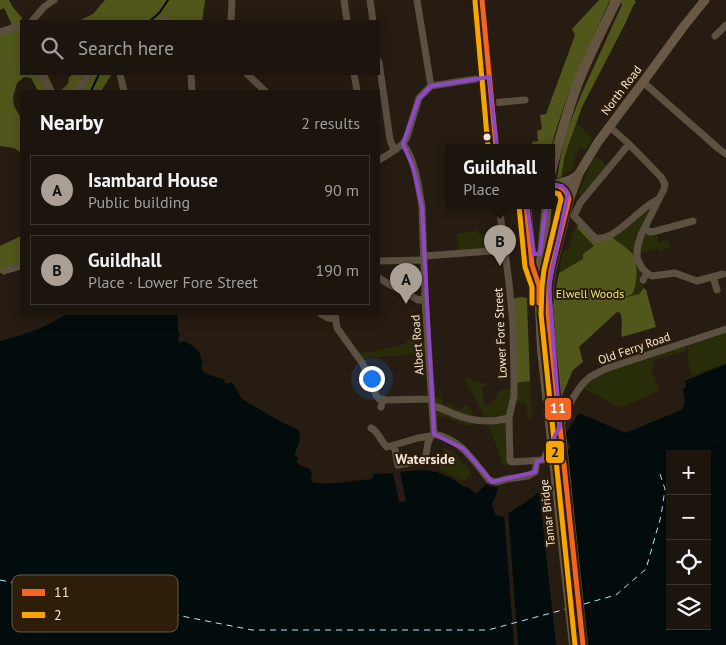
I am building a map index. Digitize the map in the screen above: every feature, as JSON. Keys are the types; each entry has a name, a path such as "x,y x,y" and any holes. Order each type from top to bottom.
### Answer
{"highway":[{"path":"555,156 576,86 616,1"},
{"path":"547,348 551,271 569,199 578,175"},
{"path":"555,185 562,186 568,193 569,199"},
{"path":"526,209 532,265 539,286 583,645"},
{"path":"539,286 547,209"},
{"name":"Tamar Bridge","path":"547,348 574,645"}],"main road":[{"name":"North Road","path":"578,175 598,142 705,0"},
{"path":"555,185 570,180 578,175"}],"street":[{"path":"33,20 43,3 54,0"},
{"path":"231,20 232,0"},
{"path":"344,0 347,20"},
{"path":"370,0 373,20"},
{"path":"417,0 431,86"},
{"path":"482,0 496,144"},
{"path":"0,32 20,26"},
{"path":"715,36 724,29"},
{"path":"380,69 390,140 395,150"},
{"path":"42,75 50,90"},
{"path":"78,90 88,75"},
{"path":"120,75 124,90"},
{"path":"248,75 265,90"},
{"path":"354,75 357,90"},
{"path":"380,159 403,144 419,98 431,86 489,76"},
{"path":"644,82 726,154"},
{"path":"492,103 525,100"},
{"path":"610,126 663,180 664,184 660,199 641,235 637,252 645,277 675,273 696,281 723,274"},
{"name":"Albert Road","path":"403,144 410,157 420,192 422,216 432,435 428,443 425,460"},
{"path":"628,144 580,203 574,216 595,238 599,239 613,233 652,202 660,199"},
{"name":"Lower Fore Street","path":"499,209 512,308 514,396 509,418 510,461 537,460"},
{"path":"645,228 650,232 656,232 693,221"},
{"path":"380,261 504,250"},
{"path":"4,271 20,266"},
{"path":"713,277 718,290"},
{"path":"380,279 418,300 425,299"},
{"path":"323,315 328,318 335,316 337,328 363,364 376,395 382,403 431,402 456,415 476,421 488,422 509,418"},
{"name":"Old Ferry Road","path":"432,435 440,435 464,449 489,480 496,482 528,476 535,472 537,460 543,460 574,396 591,376 605,369 726,329"},
{"path":"371,428 388,448 432,435"},
{"path":"394,446 398,466 425,460 441,462"}],"highlighted area":[{"path":"489,77 501,181 509,189 525,189 534,254 540,254 549,185 562,186 568,193 549,286 560,426 543,460 537,461 535,472 492,482 464,449 434,434 422,207 413,167 403,144 419,98 431,86"}],"green space":[{"path":"0,0 9,0 22,20 12,25 4,8 0,10"},
{"path":"105,0 205,0 202,20 80,20 93,14"},
{"path":"599,0 611,0 562,110 552,144 532,144 532,142 538,141 537,131 542,129 540,115 546,114 575,35 572,29"},
{"path":"619,0 634,0 636,2 582,107 565,155 561,177 557,178 568,128 621,7 622,4"},
{"path":"20,25 20,75 47,75 55,90 37,90 31,78 24,77 17,83 13,97 14,106 20,116 20,152 14,148 0,146 0,32"},
{"path":"72,75 111,75 102,90 61,90 68,84 69,77"},
{"path":"577,123 593,138 585,150 580,147 574,159 575,166 561,177 565,155"},
{"path":"596,156 607,166 581,196 578,194 590,165"},
{"path":"653,201 645,228 656,231 659,243 668,240 670,248 659,252 658,248 637,254 642,268 639,281 644,288 639,293 627,298 635,287 636,265 609,235"},
{"path":"578,221 577,228 594,246 584,254 583,259 559,273 563,251 568,251"},
{"name":"Elwell Woods","path":"579,222 595,238 609,235 634,256 636,279 633,293 627,297 639,294 644,288 646,290 656,327 622,337 621,316 617,312 579,347 583,362 573,370 561,398 553,307 559,273 583,259 583,254 594,246 577,228"},
{"path":"477,231 482,235 486,252 459,254 457,234"},
{"path":"20,236 20,266 0,273 0,246"},
{"path":"527,298 530,381 514,383 512,299"},
{"path":"726,329 726,363 693,376 687,358 689,353 686,342"},
{"path":"415,336 425,343 426,353 360,359 355,353 376,351 402,345"},
{"path":"684,343 686,351 653,360 655,368 651,369 659,391 621,408 581,387 590,377"},
{"path":"463,377 487,384 488,386 482,387 485,406 493,402 500,390 514,389 514,383 530,381 532,419 528,418 526,404 513,402 510,461 505,466 503,466 486,420"},
{"path":"431,396 442,398 444,399 442,403 447,406 448,402 460,410 466,404 470,407 476,421 481,421 469,426 442,416 440,418 432,416"},
{"path":"444,447 456,454 472,473 463,482 440,470"}],"shaded area":[{"path":"65,315 178,315 178,331 180,335 178,339 180,343 184,341 191,345 200,354 204,372 224,379 225,384 232,382 242,399 299,430 300,440 294,456 298,458 297,462 299,465 310,469 312,482 324,483 372,479 374,474 393,473 399,502 406,501 400,472 423,470 437,472 453,479 464,487 466,486 476,494 486,484 491,487 498,487 492,504 495,515 502,517 555,483 564,453 571,447 565,435 579,413 626,433 681,410 685,403 683,389 686,387 685,381 726,364 726,645 0,645 0,341 28,333"}],"pier":[{"path":"553,481 583,645 556,645 539,489"},
{"path":"508,510 518,645 514,645 504,513"}],"waterway":[{"path":"151,20 160,12 168,0"},
{"path":"91,90 99,75"}],"ferry route":[{"path":"584,604 616,595 646,569 661,516 665,489 660,474"},
{"path":"0,580 12,582"},
{"path":"178,615 252,630 488,630 566,609"}],"transit line":[{"name":"11","path":"482,0 496,144"},
{"name":"2","path":"475,1 488,144"},
{"name":"11","path":"555,186 563,188 569,199 551,271 548,313 583,645"},
{"name":"2","path":"555,193 559,194 561,199 544,270 541,314 575,645"},
{"name":"2","path":"519,209 525,267 532,287 532,303"},
{"name":"11","path":"526,209 532,265 539,286 539,303"}],"place":[{"name":"Guildhall","path":"500,266"},
{"name":"Isambard House","path":"406,304"}],"district":[{"name":"Waterside","path":"425,459"}]}
